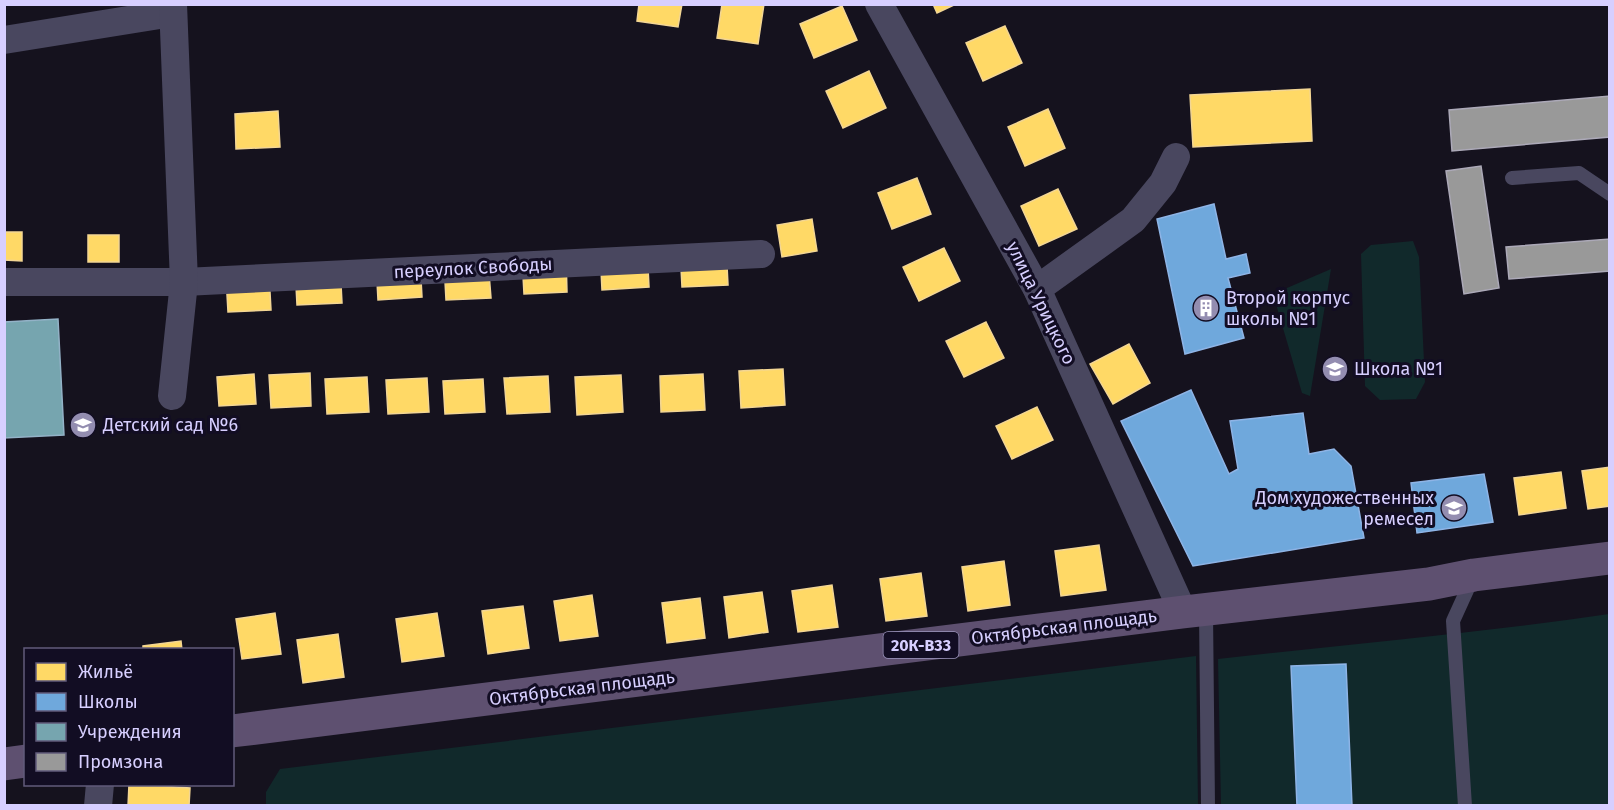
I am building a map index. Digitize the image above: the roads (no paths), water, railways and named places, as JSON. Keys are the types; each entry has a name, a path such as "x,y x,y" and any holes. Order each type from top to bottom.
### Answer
{"main road":[{"name":"Октябрьская площадь","path":"234,731 1429,584 1474,575 1610,558"},
{"path":"4,764 24,761"}],"street":[{"name":"улица Урицкого","path":"879,4 1037,289 1195,612"},
{"path":"4,40 172,9 184,282 172,396"},
{"path":"1037,289 1133,220 1163,183 1176,157"},
{"name":"переулок Свободы","path":"4,282 184,282 761,254"},
{"path":"98,806 100,786"}],"lane":[{"path":"1512,178 1579,173 1610,194"},
{"path":"1465,806 1453,621 1474,575"},
{"path":"1195,612 1208,806"}],"place":[{"name":"Второй корпус школы №1","path":"1206,308"},
{"name":"Школа №1","path":"1335,369"},
{"name":"Детский сад №6","path":"83,425"},
{"name":"Дом художественных ремесел","path":"1454,508"}]}
